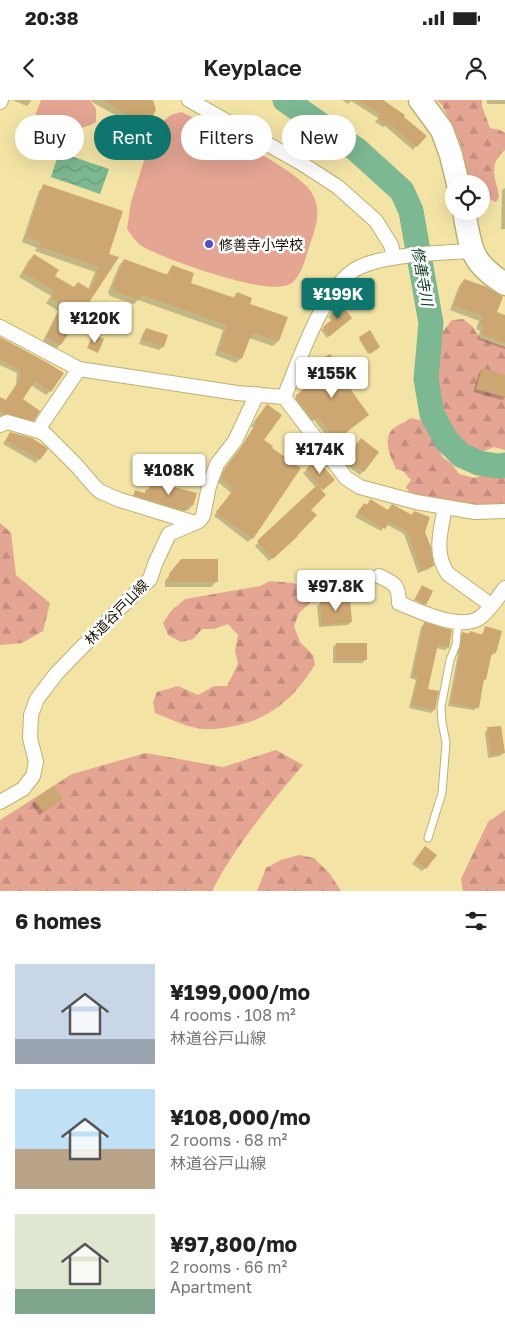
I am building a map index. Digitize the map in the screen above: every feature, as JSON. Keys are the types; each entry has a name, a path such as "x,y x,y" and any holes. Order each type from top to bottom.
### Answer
{"main road":[{"path":"420,100 442,130 456,175"},
{"path":"464,220 466,251 482,268 504,282"}],"street":[{"path":"189,100 301,163 338,187 376,221 397,258"},
{"path":"284,397 323,308 338,284 356,270 376,261 466,251"},
{"path":"0,327 79,369 237,393 284,397 352,483 383,494 416,502 475,512 505,511"},
{"path":"39,431 43,422 79,369"},
{"path":"0,425 7,422 45,434 100,492 195,523 203,516 209,486 217,464 235,441 257,394"},
{"path":"445,507 439,546 439,556 443,567 448,574 491,605"},
{"name":"林道谷戸山線","path":"0,802 23,789 32,776 36,762 30,738 31,715 36,698 56,674 150,579 158,556 169,534 195,523"},
{"path":"379,576 394,584 399,593 399,603 440,620 475,620 482,616 505,588"}],"lane":[{"path":"428,838 442,793 446,743 441,707 450,660 456,645 458,621"}],"green space":[{"path":"41,100 90,100 96,109 94,123 84,128 84,115 35,115"},
{"path":"437,100 482,100 482,106 490,128 505,133 505,150 499,156 494,166 499,197 496,202 490,200 490,175 466,175 461,144 442,105"},
{"path":"181,112 187,115 181,115 181,160 270,160 304,184 312,193 317,206 316,225 303,266 298,276 290,284 278,287 261,286 195,268 145,248 137,242 127,229 131,202 144,160 171,160 171,115"},
{"path":"463,319 472,326 480,338 505,347 505,450 494,447 479,453 457,440 450,433 436,401 435,364 441,334 452,320"},
{"path":"411,418 423,421 438,439 439,449 443,458 451,463 459,474 474,478 489,473 505,473 505,505 491,507 411,496 406,487 411,480 403,471 396,469 388,448 388,437 394,428"},
{"path":"0,523 11,533 16,575 50,603 43,631 22,643 0,645"},
{"path":"270,581 293,583 309,590 312,601 299,613 294,626 300,642 313,655 315,665 299,687 271,712 260,718 228,727 202,729 182,724 155,713 153,702 157,692 178,686 198,695 214,686 227,686 238,664 235,651 238,635 228,624 214,629 202,629 193,639 181,642 168,635 163,623 171,611 185,599 260,586"},
{"path":"276,750 303,765 254,826 231,858 212,891 0,891 0,820 72,774 146,753 223,767"},
{"path":"505,810 505,891 463,891 461,879 488,822"},
{"path":"299,855 314,858 330,874 341,891 257,891 266,868 281,860"}],"water":[{"path":"56,160 83,160 109,169 100,194 51,177"}],"building":[{"path":"103,100 153,100 156,110 153,115 125,115 122,111"},
{"path":"357,100 383,100 405,115 404,117 427,136 417,147 388,123 387,125 378,119 381,114"},
{"path":"43,184 123,211 109,254 119,257 61,345 46,337 62,306 51,298 55,291 23,272 34,254 59,270 55,276 74,287 78,282 91,290 99,267 39,246 41,242 26,237"},
{"path":"124,259 168,275 172,265 194,273 191,283 235,298 237,292 252,298 250,304 288,317 279,341 252,333 242,359 219,350 227,325 142,295 140,300 115,291 113,286"},
{"path":"464,279 487,287 503,297 497,312 505,315 505,343 481,334 484,325 480,324 483,316 454,305"},
{"path":"341,304 352,318 330,336 323,327 334,318 330,314"},
{"path":"146,328 168,335 164,347 142,340"},
{"path":"370,330 380,347 370,354 359,337"},
{"path":"93,334 104,339 98,353 87,348"},
{"path":"0,337 64,373 51,392 35,381 23,399 40,411 34,421 5,414 0,410 0,397 6,400 20,380 20,370 0,360"},
{"path":"330,354 345,373 343,375 353,388 351,390 369,415 336,440 318,417 313,420 295,396 322,375 314,364"},
{"path":"482,368 505,375 505,397 476,389"},
{"path":"267,404 282,415 264,440 273,446 272,448 301,468 253,539 216,512 234,489 221,478 225,468 242,446 256,424 254,422"},
{"path":"10,432 32,438 48,449 40,460 6,440"},
{"path":"361,438 379,452 364,472 346,459"},
{"path":"317,459 335,480 323,490 306,469"},
{"path":"154,482 197,493 193,506 187,504 185,511 134,495 135,490 145,493 146,489 149,490 151,483 154,484"},
{"path":"317,485 326,495 311,510 317,515 273,559 257,541"},
{"path":"370,499 388,510 392,504 412,515 414,511 430,517 425,532 431,547 434,566 421,571 407,531 390,521 385,529 358,513 364,503 367,505"},
{"path":"181,559 218,559 218,582 169,582 169,574"},
{"path":"422,585 433,591 426,605 415,599"},
{"path":"350,599 352,622 322,625 320,602"},
{"path":"424,622 452,630 449,648 438,644 428,689 439,691 435,710 412,705 418,677 413,675"},
{"path":"485,626 502,631 496,653 492,652 486,680 484,679 479,708 451,703 461,651 462,632 469,634 470,631 483,635"},
{"path":"336,643 367,643 367,660 336,660"},
{"path":"501,726 505,753 491,755 487,727"},
{"path":"54,786 63,799 43,812 34,800"},
{"path":"425,846 437,855 426,869 415,860"}],"waterway":[{"name":"修善寺川","path":"285,100 357,150 402,191 411,211 431,323 426,379 432,414 446,440 461,455 479,463 498,466 505,465"}],"place":[{"name":"修善寺小学校","path":"209,244"}]}
